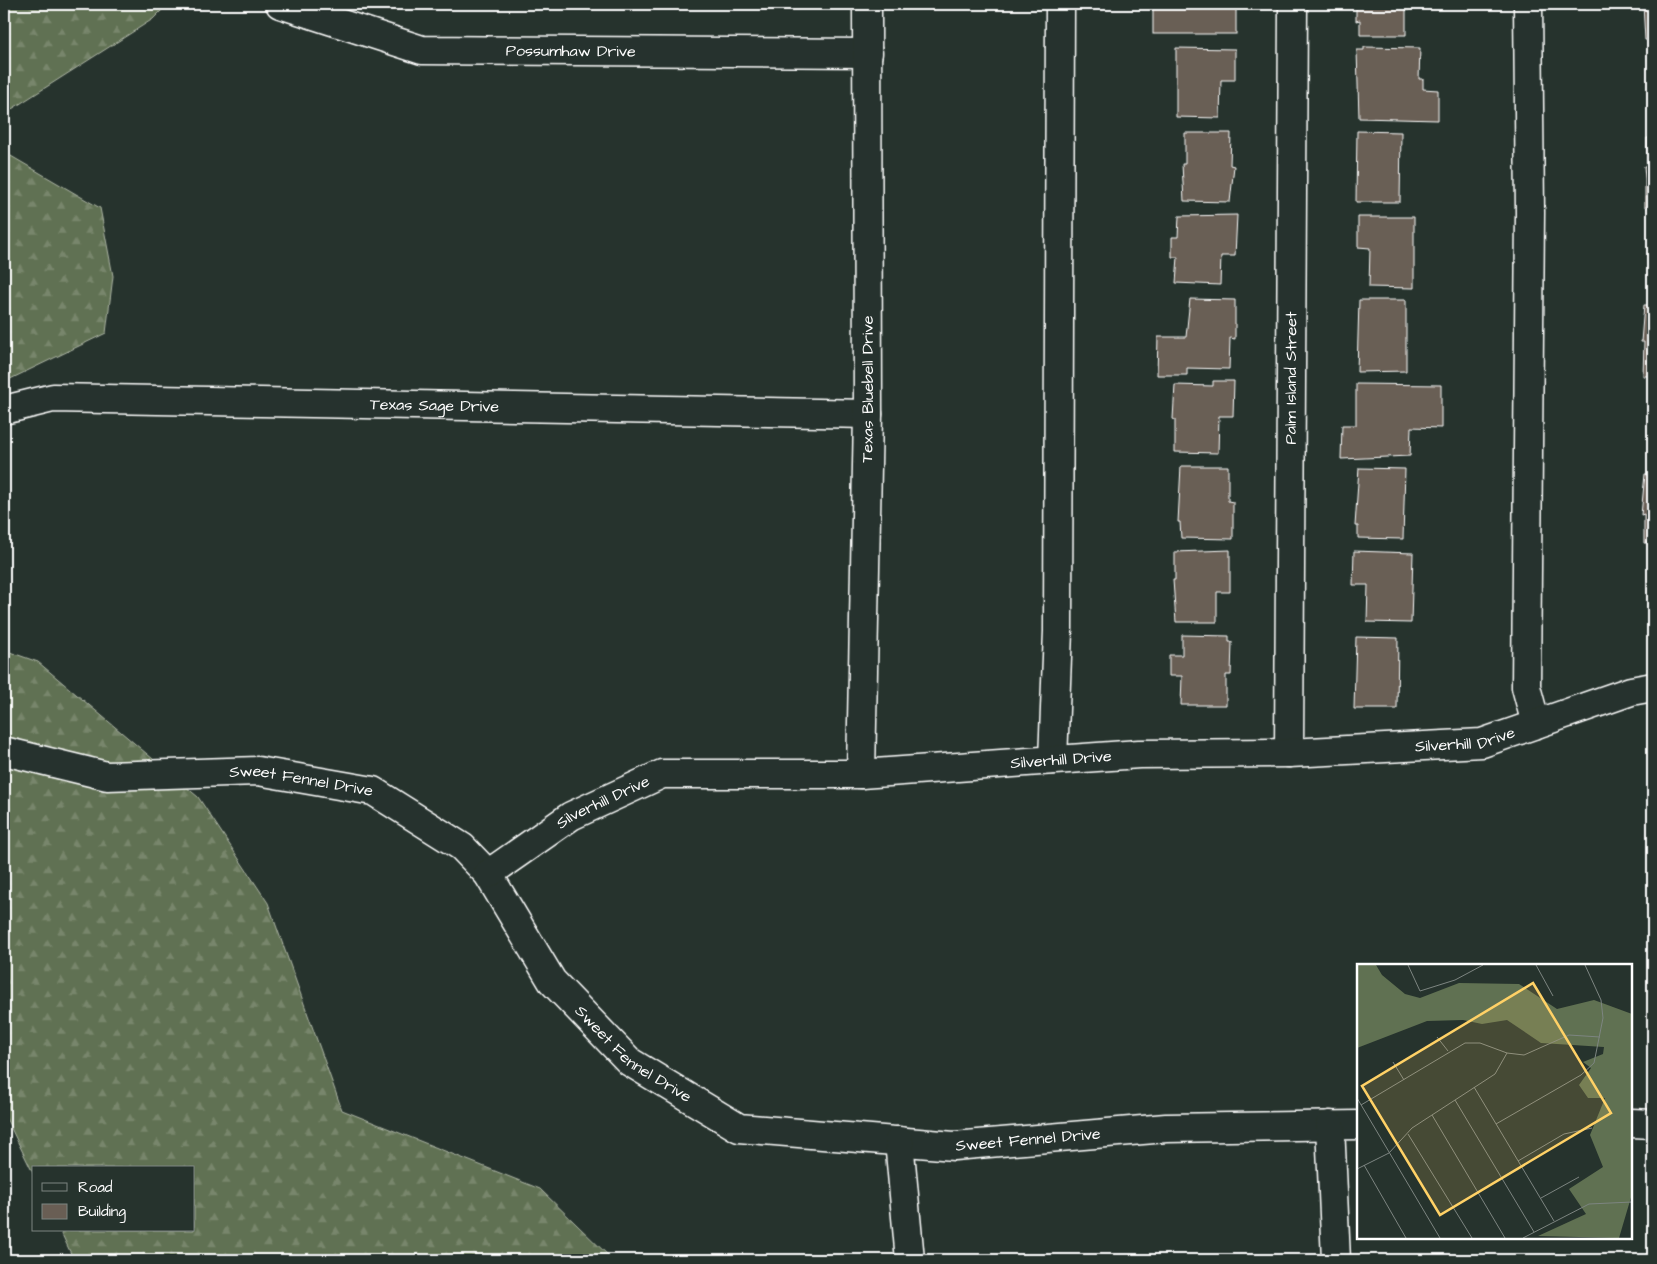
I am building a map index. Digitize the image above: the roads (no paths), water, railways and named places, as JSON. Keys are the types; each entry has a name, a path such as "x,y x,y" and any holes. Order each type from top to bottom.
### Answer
{"street":[{"name":"Possumhaw Drive","path":"280,4 422,50 868,54"},
{"name":"Texas Bluebell Drive","path":"861,774 868,414 867,4"},
{"path":"1053,760 1058,611 1060,4"},
{"name":"Palm Island Street","path":"1289,753 1292,4"},
{"path":"1528,4 1530,213 1526,687 1536,724"},
{"name":"Texas Sage Drive","path":"4,410 54,398 868,414"},
{"name":"Silverhill Drive","path":"488,874 571,816 662,774 861,774 1140,754 1289,753 1482,743 1631,690 1653,687"},
{"name":"Sweet Fennel Drive","path":"4,751 107,776 258,771 373,791 462,847 488,874 552,981 630,1062 739,1128 954,1146 1166,1128 1357,1125"},
{"path":"1632,1123 1653,1124"},
{"path":"1330,1125 1336,1260"},
{"path":"899,1141 910,1260"}]}
